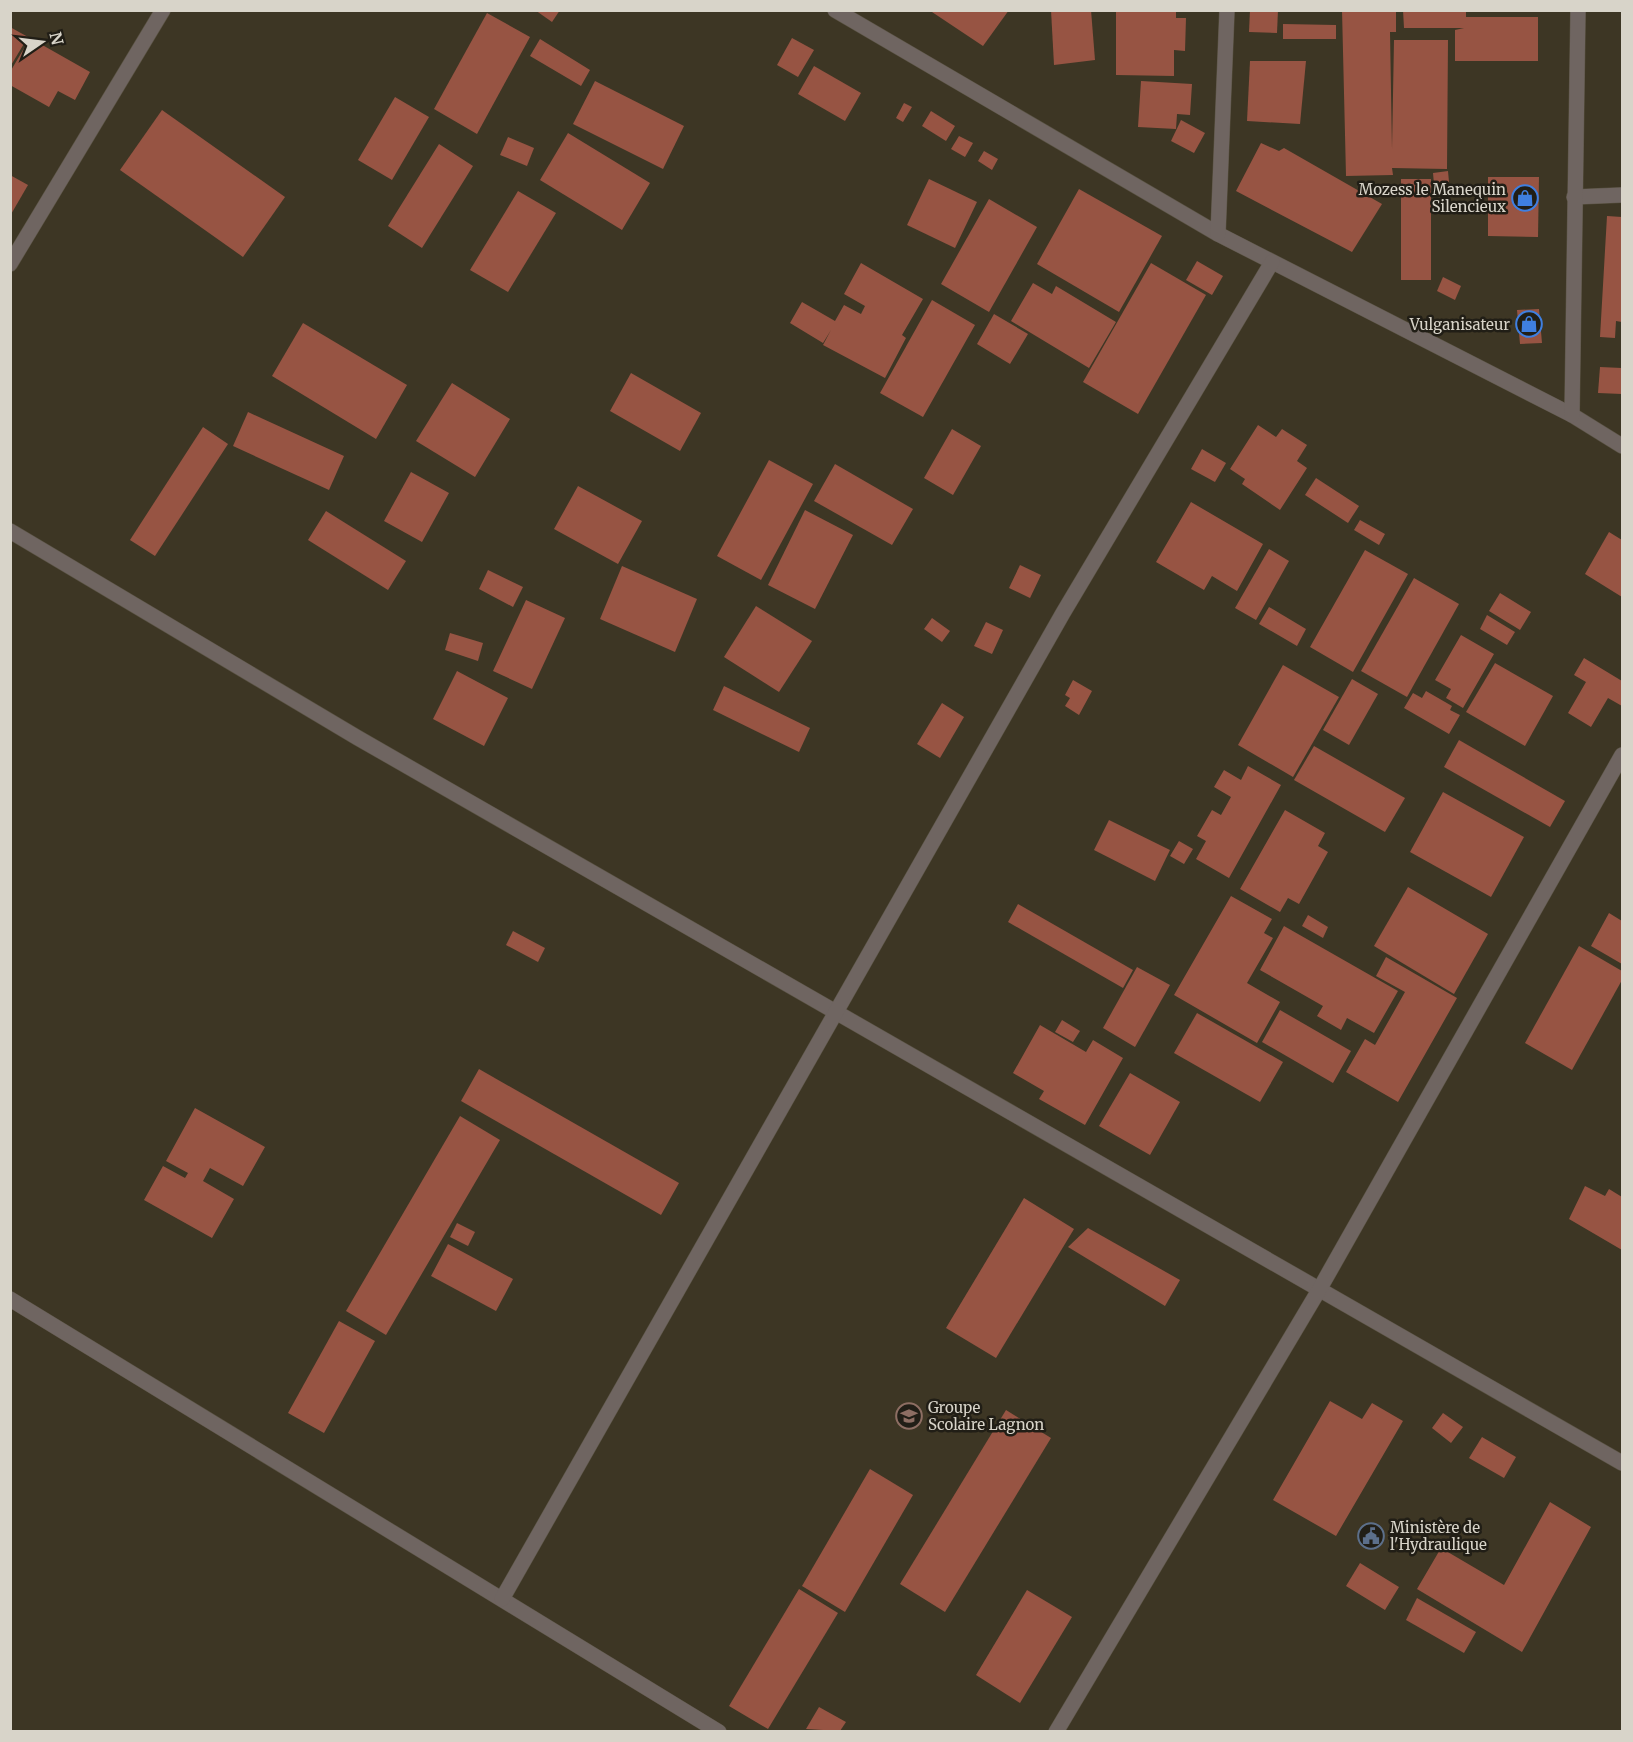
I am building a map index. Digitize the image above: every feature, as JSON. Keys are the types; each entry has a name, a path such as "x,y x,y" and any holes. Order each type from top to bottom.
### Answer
{"street":[{"path":"10,264 163,10"},
{"path":"835,10 1218,234 1572,415 1623,446"},
{"path":"1218,234 1227,10"},
{"path":"1572,415 1578,10"},
{"path":"1574,197 1623,195"},
{"path":"502,1599 1064,613 1272,262"},
{"path":"10,531 358,738 1623,1463"},
{"path":"1056,1731 1319,1290 1623,755"},
{"path":"10,1299 502,1599 710,1729"}],"building":[{"path":"535,10 560,10 552,22"},
{"path":"929,10 1009,10 983,46"},
{"path":"1051,10 1091,10 1095,60 1054,65"},
{"path":"1116,10 1176,10 1176,18 1186,18 1185,51 1174,50 1174,76 1116,75"},
{"path":"1250,10 1278,10 1277,33 1249,32"},
{"path":"1342,10 1396,10 1396,32 1390,32 1392,149 1394,40 1448,40 1447,169 1392,168 1393,175 1346,176"},
{"path":"1403,10 1466,10 1466,17 1538,17 1538,61 1455,61 1455,30 1464,28 1404,28"},
{"path":"487,13 530,37 477,134 434,109"},
{"path":"1283,24 1336,25 1336,39 1283,39"},
{"path":"10,27 28,37 10,67"},
{"path":"30,38 90,72 75,100 58,91 49,107 10,85 10,72"},
{"path":"792,38 814,50 798,77 777,65"},
{"path":"540,39 590,70 581,86 530,56"},
{"path":"1250,61 1306,61 1300,124 1247,121"},
{"path":"814,66 861,93 845,121 798,94"},
{"path":"595,81 684,126 663,169 573,124"},
{"path":"1141,81 1192,84 1190,115 1177,114 1176,129 1138,127"},
{"path":"395,97 429,117 392,180 358,160"},
{"path":"904,103 912,107 903,122 896,118"},
{"path":"162,110 285,197 243,257 120,170"},
{"path":"931,111 955,126 946,141 922,126"},
{"path":"1181,120 1205,133 1194,153 1171,141"},
{"path":"568,133 650,183 622,230 540,180"},
{"path":"959,136 973,143 965,157 951,149"},
{"path":"508,137 534,148 527,166 500,155"},
{"path":"1261,143 1279,151 1284,148 1382,204 1352,252 1236,191"},
{"path":"439,144 473,166 422,248 388,226"},
{"path":"984,151 998,159 992,170 978,161"},
{"path":"1448,171 1449,182 1434,184 1433,173"},
{"path":"10,175 28,185 10,216"},
{"path":"1488,177 1539,177 1538,237 1488,236"},
{"path":"929,179 977,202 955,248 907,225"},
{"path":"1401,179 1431,179 1431,280 1401,280"},
{"path":"1079,189 1162,236 1119,312 1037,264"},
{"path":"518,191 556,213 508,292 470,270"},
{"path":"989,199 1037,227 989,312 941,284"},
{"path":"1607,216 1622,217 1622,322 1616,321 1615,338 1600,337"},
{"path":"1197,261 1223,276 1212,295 1186,280"},
{"path":"861,263 923,299 902,335 906,338 885,378 823,345 831,330 823,343 790,323 802,302 835,321 844,305 861,314 865,306 844,294"},
{"path":"1151,263 1206,295 1138,414 1083,382"},
{"path":"1443,277 1461,286 1455,300 1437,291"},
{"path":"1033,283 1052,294 1056,286 1116,322 1089,368 1011,321"},
{"path":"932,300 975,325 923,417 880,393"},
{"path":"1539,309 1542,343 1520,344 1517,310"},
{"path":"994,314 1028,334 1010,364 977,344"},
{"path":"303,323 407,385 376,439 272,376"},
{"path":"1600,367 1622,368 1622,394 1598,393"},
{"path":"631,373 701,413 680,451 610,411"},
{"path":"452,383 510,419 475,477 416,441"},
{"path":"248,412 344,456 329,490 233,446"},
{"path":"1258,425 1276,437 1282,429 1307,445 1297,461 1307,468 1280,510 1242,484 1245,479 1230,469"},
{"path":"203,427 228,444 155,556 130,540"},
{"path":"952,429 981,446 953,495 924,478"},
{"path":"1202,449 1226,463 1215,482 1191,469"},
{"path":"769,460 813,484 761,580 717,556"},
{"path":"835,464 913,509 892,545 814,501"},
{"path":"411,472 449,493 422,542 384,521"},
{"path":"1316,478 1359,506 1348,523 1305,495"},
{"path":"578,486 642,521 618,564 554,529"},
{"path":"1191,502 1263,544 1237,591 1212,576 1204,590 1156,562"},
{"path":"805,510 853,535 815,609 768,585"},
{"path":"326,511 406,561 388,590 308,540"},
{"path":"1360,520 1385,534 1379,545 1354,530"},
{"path":"1609,532 1622,540 1622,597 1585,574"},
{"path":"1269,549 1289,561 1256,620 1235,608"},
{"path":"1365,550 1408,574 1353,672 1310,647"},
{"path":"1020,565 1041,575 1030,598 1009,588"},
{"path":"622,566 697,599 675,652 600,619"},
{"path":"488,570 523,587 513,607 479,589"},
{"path":"1414,578 1459,604 1407,697 1361,671"},
{"path":"1500,593 1531,612 1520,630 1489,611"},
{"path":"526,600 565,618 532,689 493,671"},
{"path":"756,606 812,641 779,692 724,657"},
{"path":"1269,607 1306,629 1297,646 1259,624"},
{"path":"1487,615 1515,632 1507,645 1480,629"},
{"path":"932,618 950,631 942,642 924,629"},
{"path":"986,622 1003,630 992,654 974,646"},
{"path":"450,633 483,643 478,661 445,650"},
{"path":"1461,635 1494,654 1463,708 1446,698 1451,689 1435,680"},
{"path":"1584,658 1622,681 1622,706 1608,698 1591,727 1568,713 1586,682 1574,675"},
{"path":"1495,663 1553,696 1525,746 1466,712"},
{"path":"1283,665 1339,697 1293,777 1238,745"},
{"path":"457,671 508,698 484,746 433,719"},
{"path":"1352,679 1378,694 1349,745 1323,730"},
{"path":"1073,680 1092,691 1079,715 1065,706 1070,698 1065,695"},
{"path":"724,686 810,728 799,752 713,710"},
{"path":"1426,691 1452,706 1450,710 1460,715 1449,734 1404,708 1413,693 1422,698"},
{"path":"942,703 964,717 940,758 917,744"},
{"path":"1459,740 1565,801 1550,827 1444,767"},
{"path":"1314,746 1405,798 1385,832 1294,780"},
{"path":"1248,766 1281,785 1229,878 1196,859 1206,841 1197,836 1212,810 1221,815 1231,797 1214,787 1224,770 1241,780"},
{"path":"1443,792 1524,837 1491,897 1410,852"},
{"path":"1285,810 1325,833 1318,846 1328,852 1299,904 1288,898 1280,912 1240,889"},
{"path":"1109,820 1170,850 1155,881 1094,850"},
{"path":"1179,841 1193,849 1184,864 1170,856"},
{"path":"1408,887 1488,934 1454,994 1374,946"},
{"path":"1231,896 1272,919 1264,933 1273,938 1247,983 1280,1002 1257,1043 1174,995"},
{"path":"1018,904 1133,970 1123,988 1008,922"},
{"path":"1609,913 1622,921 1622,964 1591,946"},
{"path":"1308,915 1328,927 1323,938 1302,926"},
{"path":"1284,926 1398,991 1374,1033 1347,1018 1341,1030 1317,1016 1323,1006 1260,970"},
{"path":"513,931 545,948 538,962 506,945"},
{"path":"1579,946 1622,971 1622,980 1572,1070 1525,1043"},
{"path":"1386,957 1457,998 1398,1102 1346,1072 1365,1039 1375,1045 1405,992 1376,976"},
{"path":"1137,967 1170,985 1135,1047 1103,1028"},
{"path":"1280,1010 1351,1051 1333,1083 1262,1042"},
{"path":"1197,1013 1283,1062 1260,1102 1174,1053"},
{"path":"1062,1020 1080,1031 1073,1042 1055,1032"},
{"path":"1040,1025 1086,1052 1093,1040 1123,1058 1085,1125 1039,1099 1044,1091 1013,1073"},
{"path":"479,1069 679,1183 661,1215 461,1101"},
{"path":"1130,1073 1180,1102 1150,1155 1099,1126"},
{"path":"195,1108 265,1147 243,1186 210,1168 203,1181 234,1199 212,1238 144,1200 163,1166 185,1178 188,1173 166,1161"},
{"path":"460,1116 500,1140 386,1335 346,1311"},
{"path":"1585,1186 1605,1196 1609,1189 1622,1197 1622,1250 1569,1219"},
{"path":"1024,1198 1074,1229 996,1358 946,1328"},
{"path":"457,1223 475,1232 468,1246 450,1237"},
{"path":"1088,1228 1180,1280 1165,1306 1068,1247"},
{"path":"448,1244 513,1279 496,1311 431,1276"},
{"path":"339,1321 375,1341 324,1433 288,1413"},
{"path":"1330,1401 1362,1419 1372,1403 1403,1421 1336,1536 1273,1500"},
{"path":"1006,1410 1051,1438 945,1612 900,1584"},
{"path":"1443,1413 1463,1427 1451,1443 1432,1428"},
{"path":"1482,1437 1516,1457 1504,1478 1469,1458"},
{"path":"870,1469 913,1495 845,1612 802,1586"},
{"path":"1550,1502 1591,1527 1522,1652 1417,1589 1441,1548 1504,1585"},
{"path":"1360,1563 1399,1587 1385,1610 1346,1586"},
{"path":"799,1589 838,1613 768,1729 729,1706"},
{"path":"1027,1590 1072,1617 1020,1703 976,1675"},
{"path":"1417,1598 1476,1632 1464,1653 1406,1620"},
{"path":"819,1707 846,1722 840,1731 806,1729"}],"place":[{"name":"Mozess le Manequin Silencieux","path":"1525,198"},
{"name":"Vulganisateur","path":"1529,324"},
{"name":"Groupe Scolaire Lagnon","path":"909,1416"},
{"name":"Ministère de l'Hydraulique","path":"1371,1536"}]}
